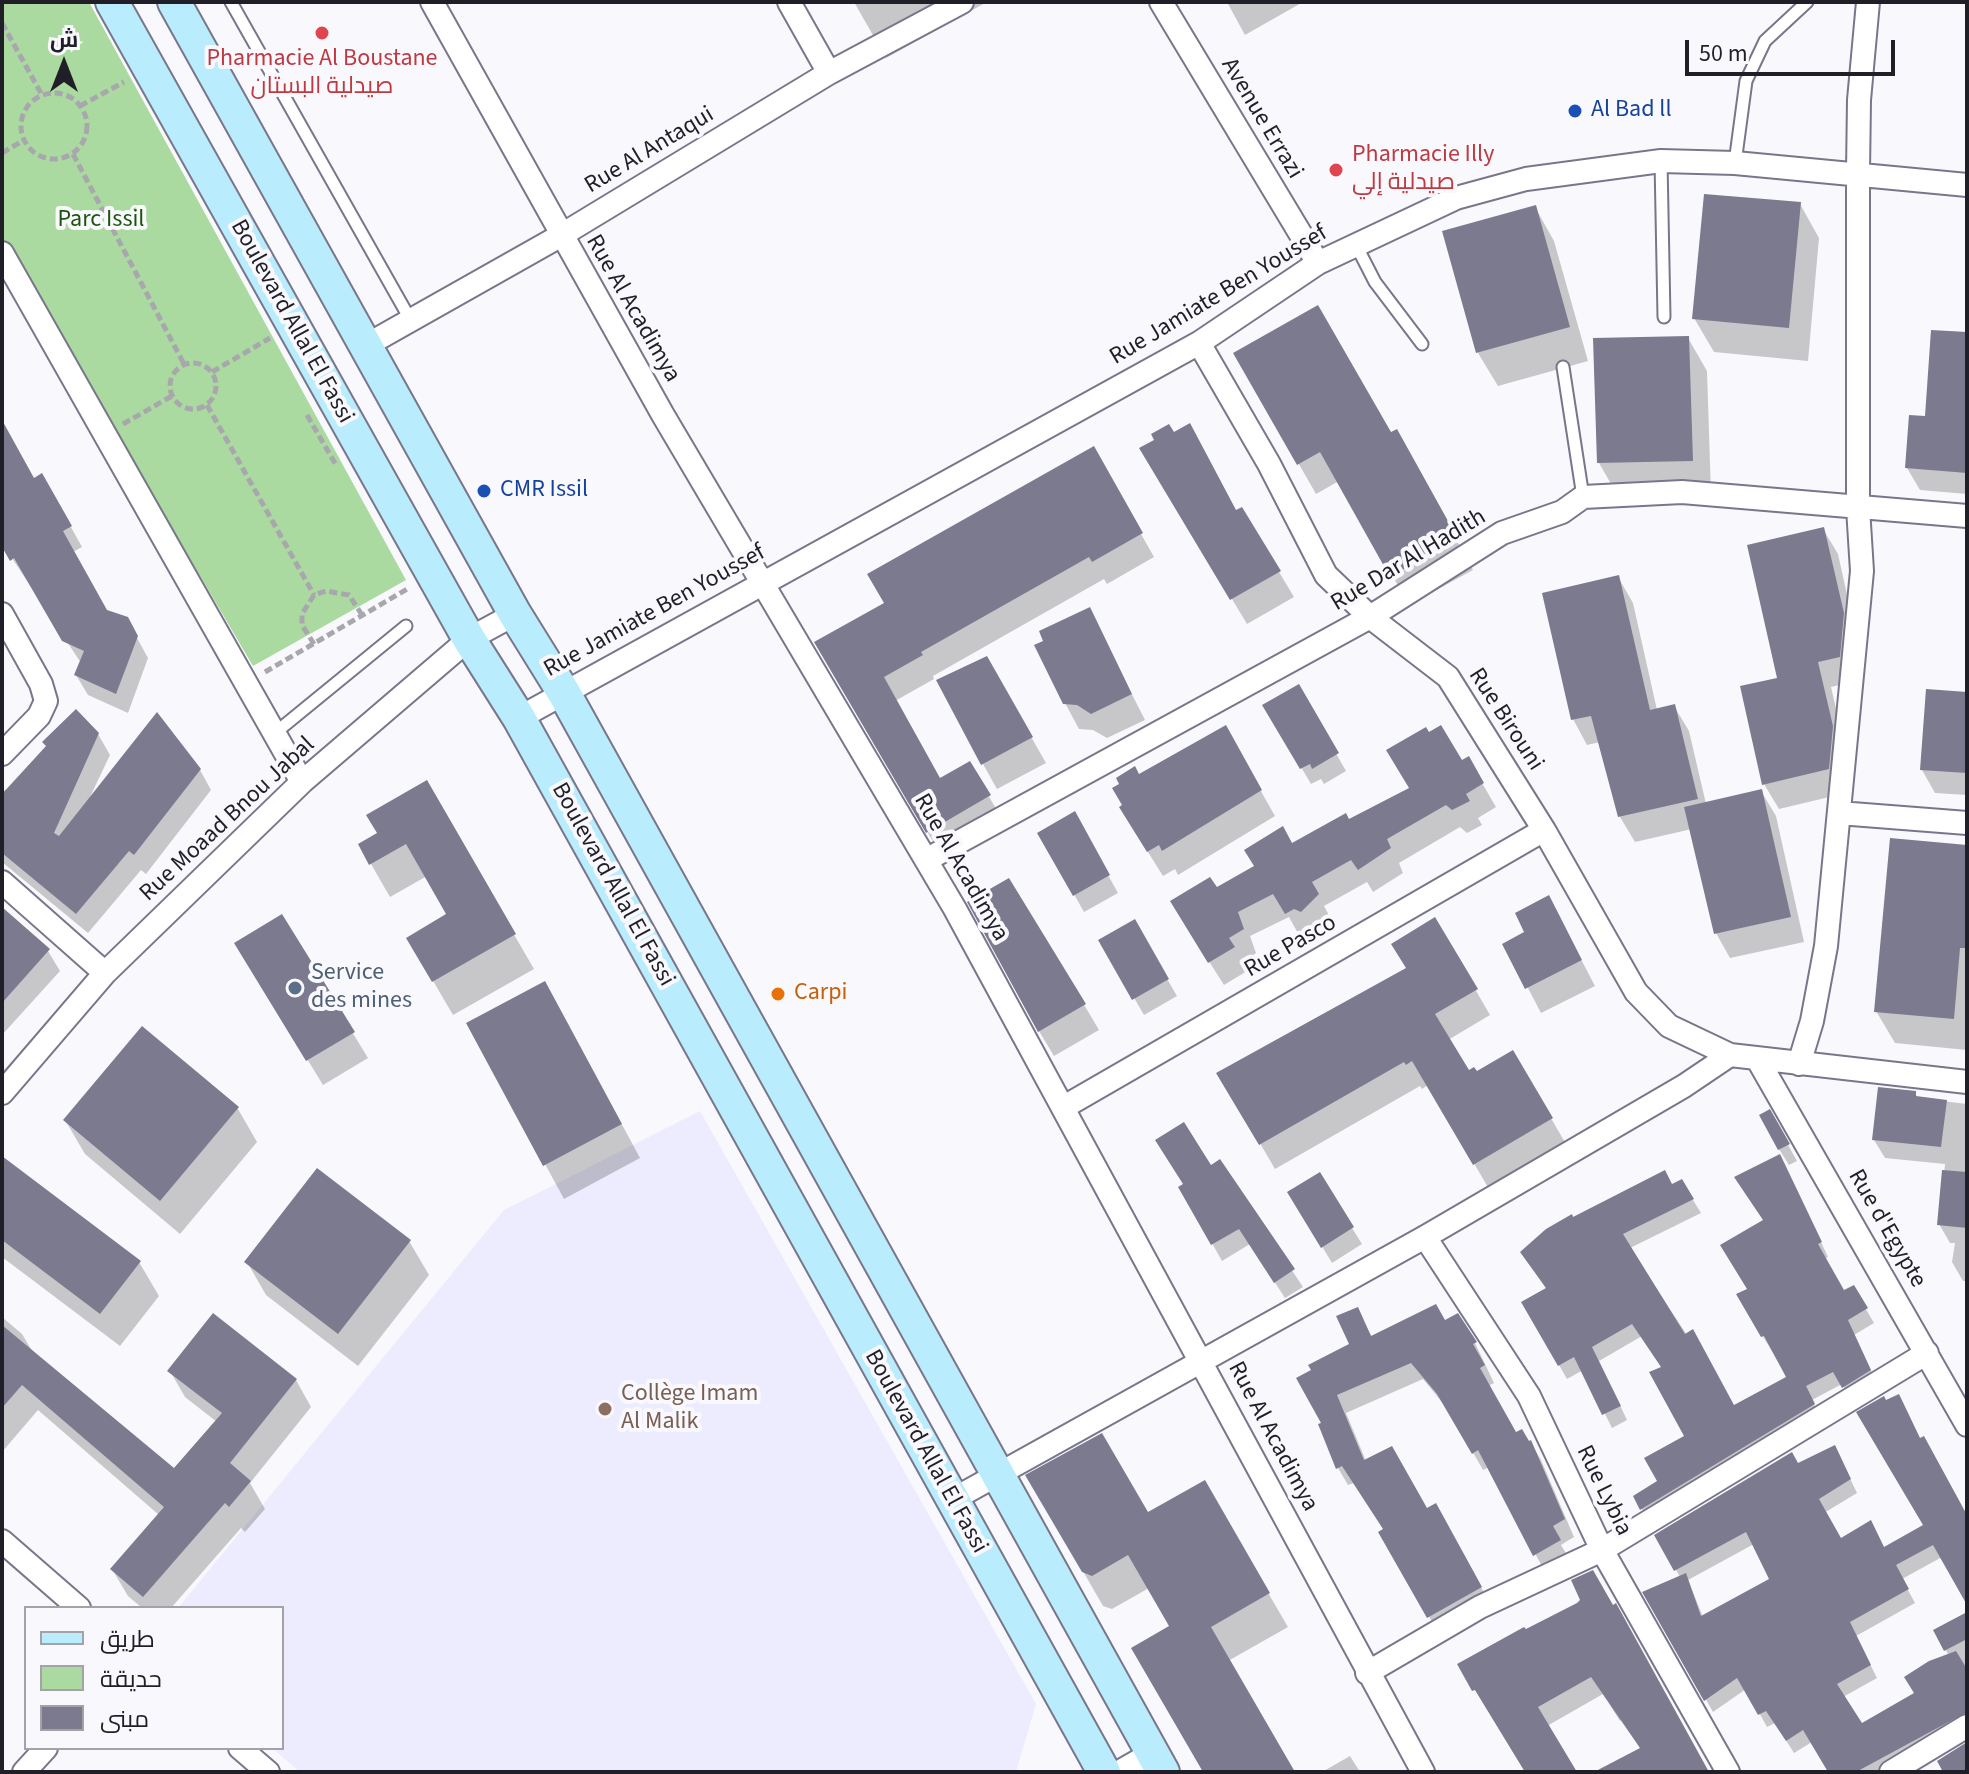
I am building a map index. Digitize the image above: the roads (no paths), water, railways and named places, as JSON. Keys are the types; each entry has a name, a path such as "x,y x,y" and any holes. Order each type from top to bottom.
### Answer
{"main road":[{"name":"Boulevard Allal El Fassi","path":"112,2 469,639 519,718 1104,1772"},
{"path":"174,2 515,614 564,693 1157,1763"}],"street":[{"name":"Rue Al Acadimya","path":"432,2 560,236 926,860 1203,1362 1367,1673 1423,1772"},
{"path":"789,2 829,73"},
{"name":"Rue Al Antaqui","path":"365,346 560,236 829,73 962,2"},
{"name":"Avenue Errazi","path":"1161,2 1318,263"},
{"path":"1799,1064 1822,973 1862,571 1858,508 1858,172 1859,100 1868,2"},
{"name":"Rue Jamiate Ben Youssef","path":"519,718 1199,343 1318,263 1470,194 1526,179 1661,161 1858,172 1967,185"},
{"path":"2,253 302,782"},
{"name":"Rue Birouni","path":"1199,343 1269,464 1326,575 1370,617 1448,677 1544,830 1636,992 1669,1026 1730,1055 1967,1082"},
{"name":"Rue Dar Al Hadith","path":"926,860 1370,617 1502,533 1562,512 1583,497 1682,492 1967,516"},
{"path":"2,614 41,684 46,701 39,716 2,754"},
{"name":"Rue Moaad Bnou Jabal","path":"2,1093 105,973 302,782 469,639 515,614"},
{"path":"1839,813 1967,823"},
{"name":"Rue Pasco","path":"1064,1107 1544,830"},
{"path":"2,882 105,973"},
{"path":"952,1500 1425,1237 1684,1086 1730,1055"},
{"name":"Rue d'Egypte","path":"1758,1060 1967,1425"},
{"name":"Rue Lybia","path":"1425,1237 1529,1396 1602,1550 1728,1772"},
{"path":"1367,1673 1480,1607 1602,1550 1927,1353"},
{"path":"6,1551 76,1606"},
{"path":"1891,1772 1967,1726"},
{"path":"24,1772 44,1750"},
{"path":"242,1750 268,1772"},
{"path":"1119,1772 1157,1763"}],"lane":[{"path":"231,2 410,319"},
{"path":"1735,163 1746,81 1765,41 1807,2"},
{"path":"1661,161 1664,317"},
{"path":"1356,245 1375,282 1422,344"},
{"path":"1563,367 1583,497"},
{"path":"275,733 406,626"}],"place":[{"name":"Pharmacie Al Boustane صيدلية البستان","path":"322,33"},
{"name":"Al Bad ll","path":"1575,111"},
{"name":"Pharmacie Illy صيدلية إلي","path":"1336,170"},
{"name":"CMR Issil","path":"484,491"},
{"name":"Service des mines","path":"295,988"},
{"name":"Carpi","path":"778,994"},
{"name":"Collège Imam Al Malik","path":"605,1409"}],"park label":[{"name":"Parc Issil","path":"101,221"}]}
